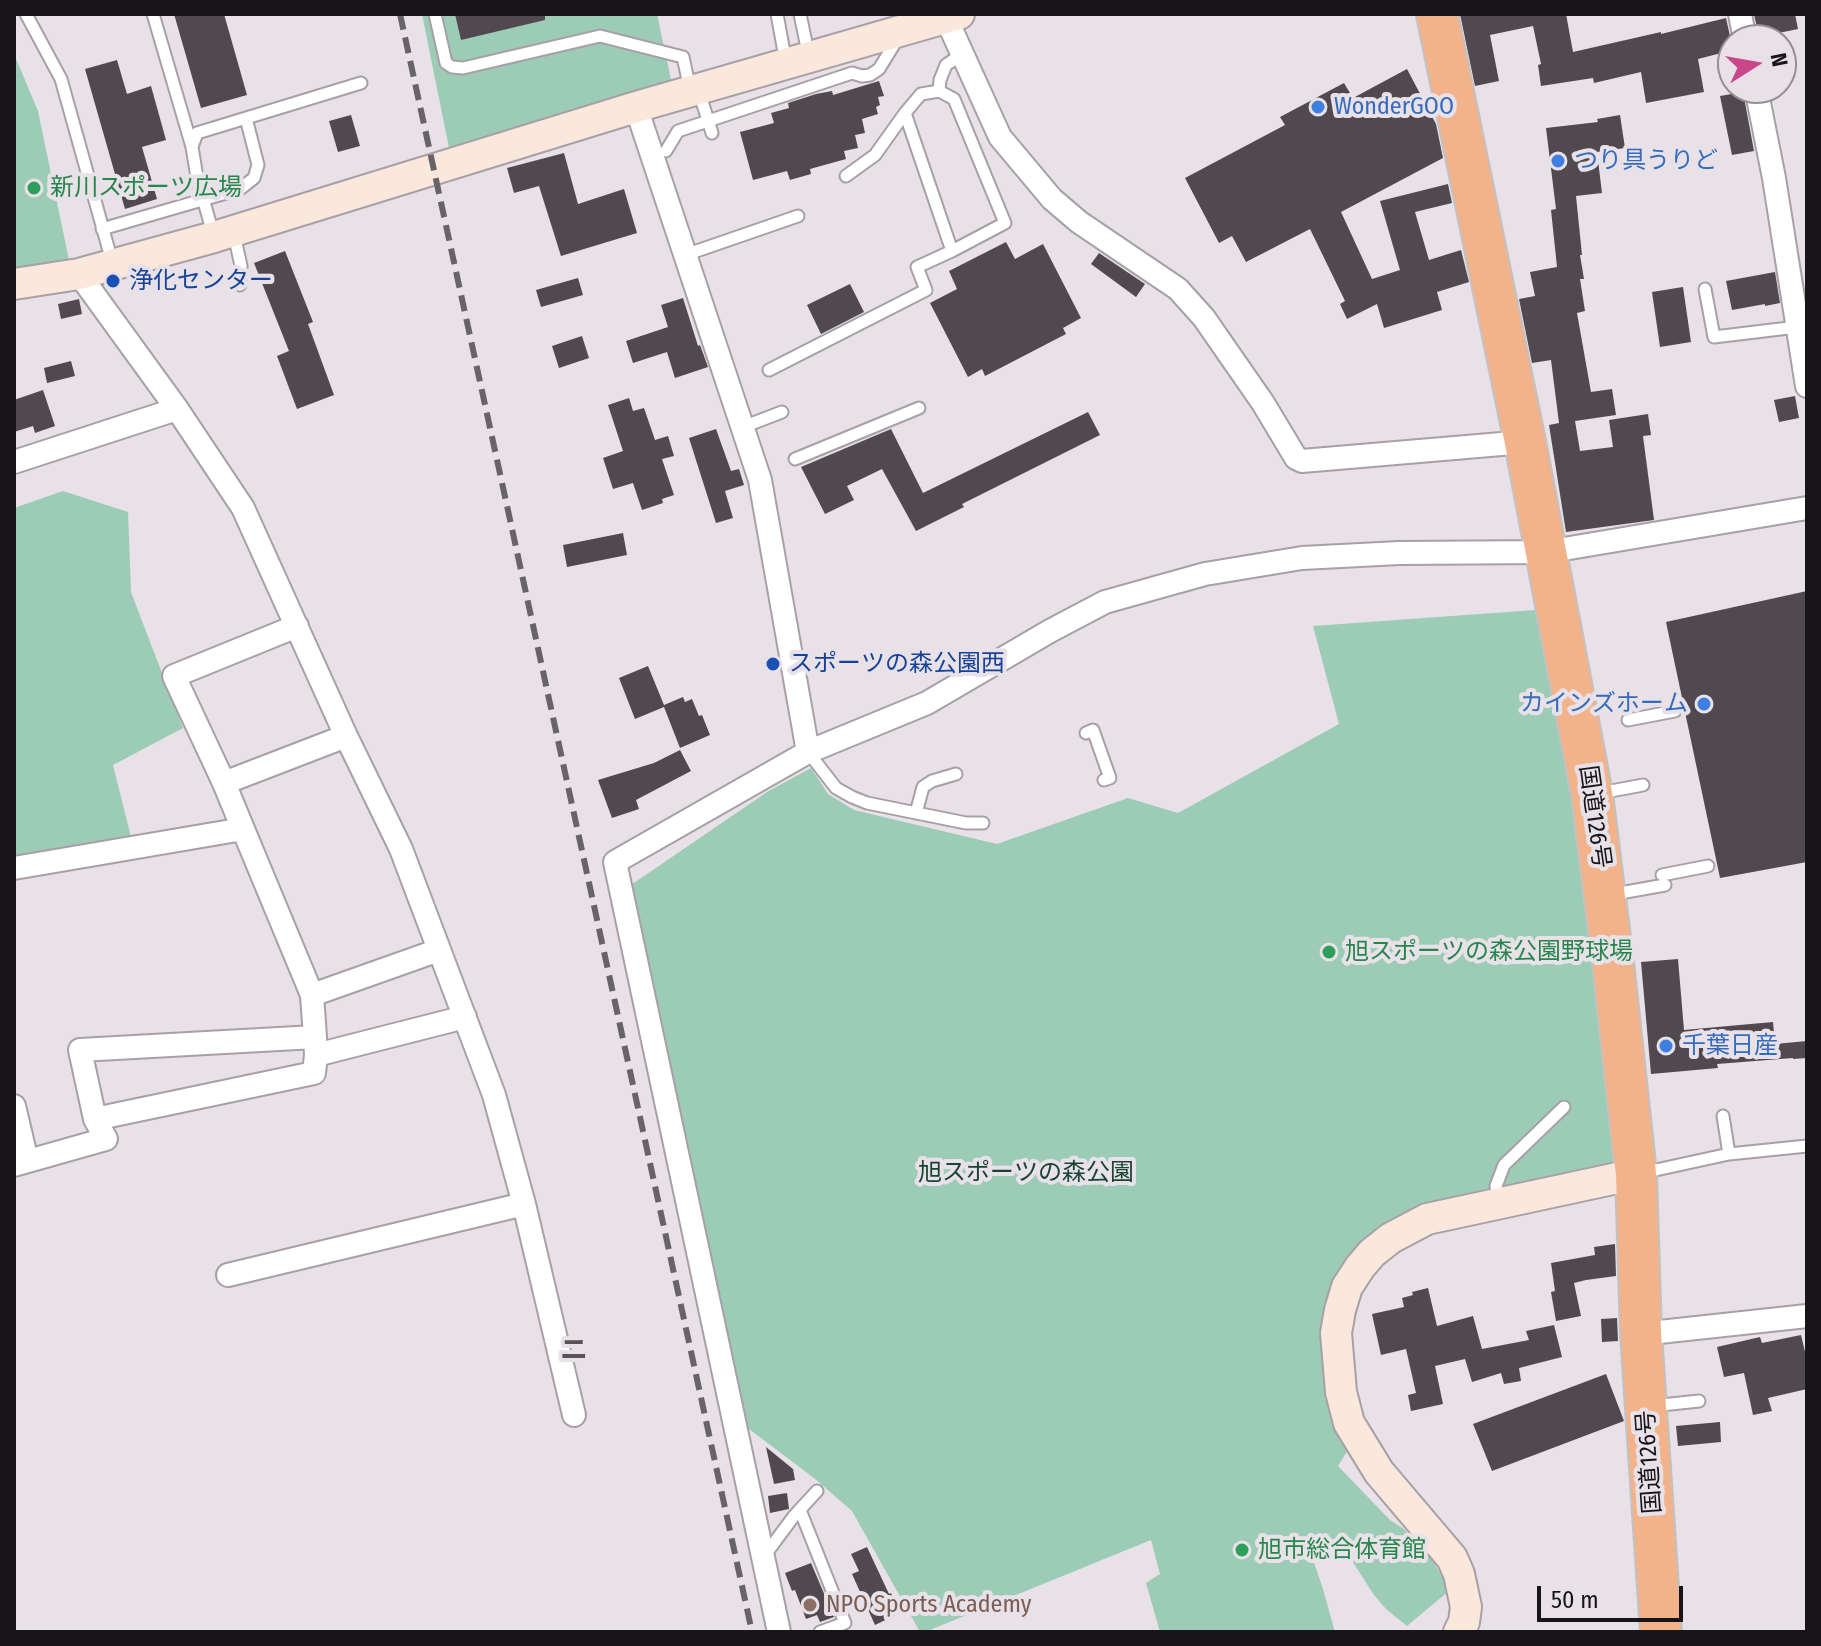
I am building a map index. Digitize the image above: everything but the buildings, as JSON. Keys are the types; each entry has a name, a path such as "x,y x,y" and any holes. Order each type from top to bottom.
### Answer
{"highway":[{"name":"国道126号","path":"1437,14 1525,442 1592,794 1636,1174 1641,1334 1661,1632"}],"street":[{"path":"14,284 79,274 223,234 636,107 952,16 962,54 1000,137 1052,199 1079,222 1178,289 1204,318 1263,403 1296,458 1302,461 1525,442"},
{"path":"1759,104 1807,386"},
{"path":"636,107 760,480 808,752"},
{"path":"79,274 177,409 243,508 401,849 494,1095 524,1204 574,1415"},
{"path":"14,462 177,409"},
{"path":"779,1632 615,862 808,752 927,703 1105,602 1205,574 1302,558 1399,553 1546,552 1807,508"},
{"path":"95,1119 314,1073 312,995 224,783 174,676 297,626"},
{"path":"224,783 346,736"},
{"path":"14,868 243,829"},
{"path":"312,995 439,950"},
{"path":"14,1106 20,1163 106,1139 95,1119 80,1050 315,1046 465,1017"},
{"path":"1462,1630 1466,1607 1452,1558 1379,1472 1349,1423 1336,1354 1336,1333 1347,1287 1372,1253 1391,1238 1427,1219 1636,1174"},
{"path":"228,1275 524,1204"},
{"path":"1641,1334 1807,1316"}],"lane":[{"path":"26,14 61,79 113,265"},
{"path":"153,14 192,147 203,198 241,266 240,285"},
{"path":"435,14 446,63 452,67 463,68 600,36 683,57 712,133"},
{"path":"777,14 798,61"},
{"path":"798,61 800,14"},
{"path":"666,151 678,131 852,73 870,75 879,69 902,30"},
{"path":"939,91 946,65 962,54"},
{"path":"192,147 197,133 361,83"},
{"path":"769,370 926,290 917,267 1005,223 954,99 939,91 921,94 875,155 846,176"},
{"path":"905,113 952,251"},
{"path":"102,229 240,189 254,178 258,165 246,118"},
{"path":"685,255 798,216"},
{"path":"1705,289 1714,337 1797,327"},
{"path":"795,459 919,408"},
{"path":"743,427 782,412"},
{"path":"1628,720 1675,711"},
{"path":"1086,733 1093,730 1110,778 1104,780"},
{"path":"808,752 836,788 852,797 867,803 966,823 983,823"},
{"path":"916,813 923,787 956,774"},
{"path":"1592,794 1643,785"},
{"path":"1605,896 1708,866"},
{"path":"1499,1204 1496,1186 1504,1165 1564,1107"},
{"path":"1723,1116 1729,1154"},
{"path":"1636,1174 1729,1154 1807,1146"},
{"path":"1647,1407 1699,1401"},
{"path":"762,1559 817,1491"},
{"path":"800,1510 845,1623 820,1632"}],"green space":[{"path":"422,14 657,14 672,84 449,148"},
{"name":"新川スポーツ広場","path":"14,54 38,111 70,265 14,268"},
{"path":"63,491 128,512 131,592 183,728 113,765 131,837 14,858 14,508"},
{"name":"旭スポーツの森公園","path":"1535,610 1586,862 1622,1170 1507,1192 1335,1284 1348,1450 1338,1466 1419,1545 1433,1561 1450,1590 1407,1626 1374,1595 1338,1539 1325,1555 1312,1557 1335,1632 1160,1632 1146,1583 1160,1574 1151,1540 920,1632 852,1511 745,1426 631,885 767,792 811,768 828,794 854,810 997,844 1128,798 1178,813 1339,724 1313,626"}],"railway":[{"path":"400,14 752,1632"}],"place":[{"name":"WonderGOO","path":"1318,107"},
{"name":"つり具うりど","path":"1558,161"},
{"name":"新川スポーツ広場","path":"34,188"},
{"name":"浄化センター","path":"113,281"},
{"name":"スポーツの森公園西","path":"773,664"},
{"name":"カインズホーム","path":"1704,704"},
{"name":"旭スポーツの森公園野球場","path":"1329,952"},
{"name":"千葉日産","path":"1666,1046"},
{"name":"旭市総合体育館","path":"1242,1550"},
{"name":"NPO Sports Academy","path":"810,1605"}],"district":[{"name":"ニ","path":"574,1351"}]}
